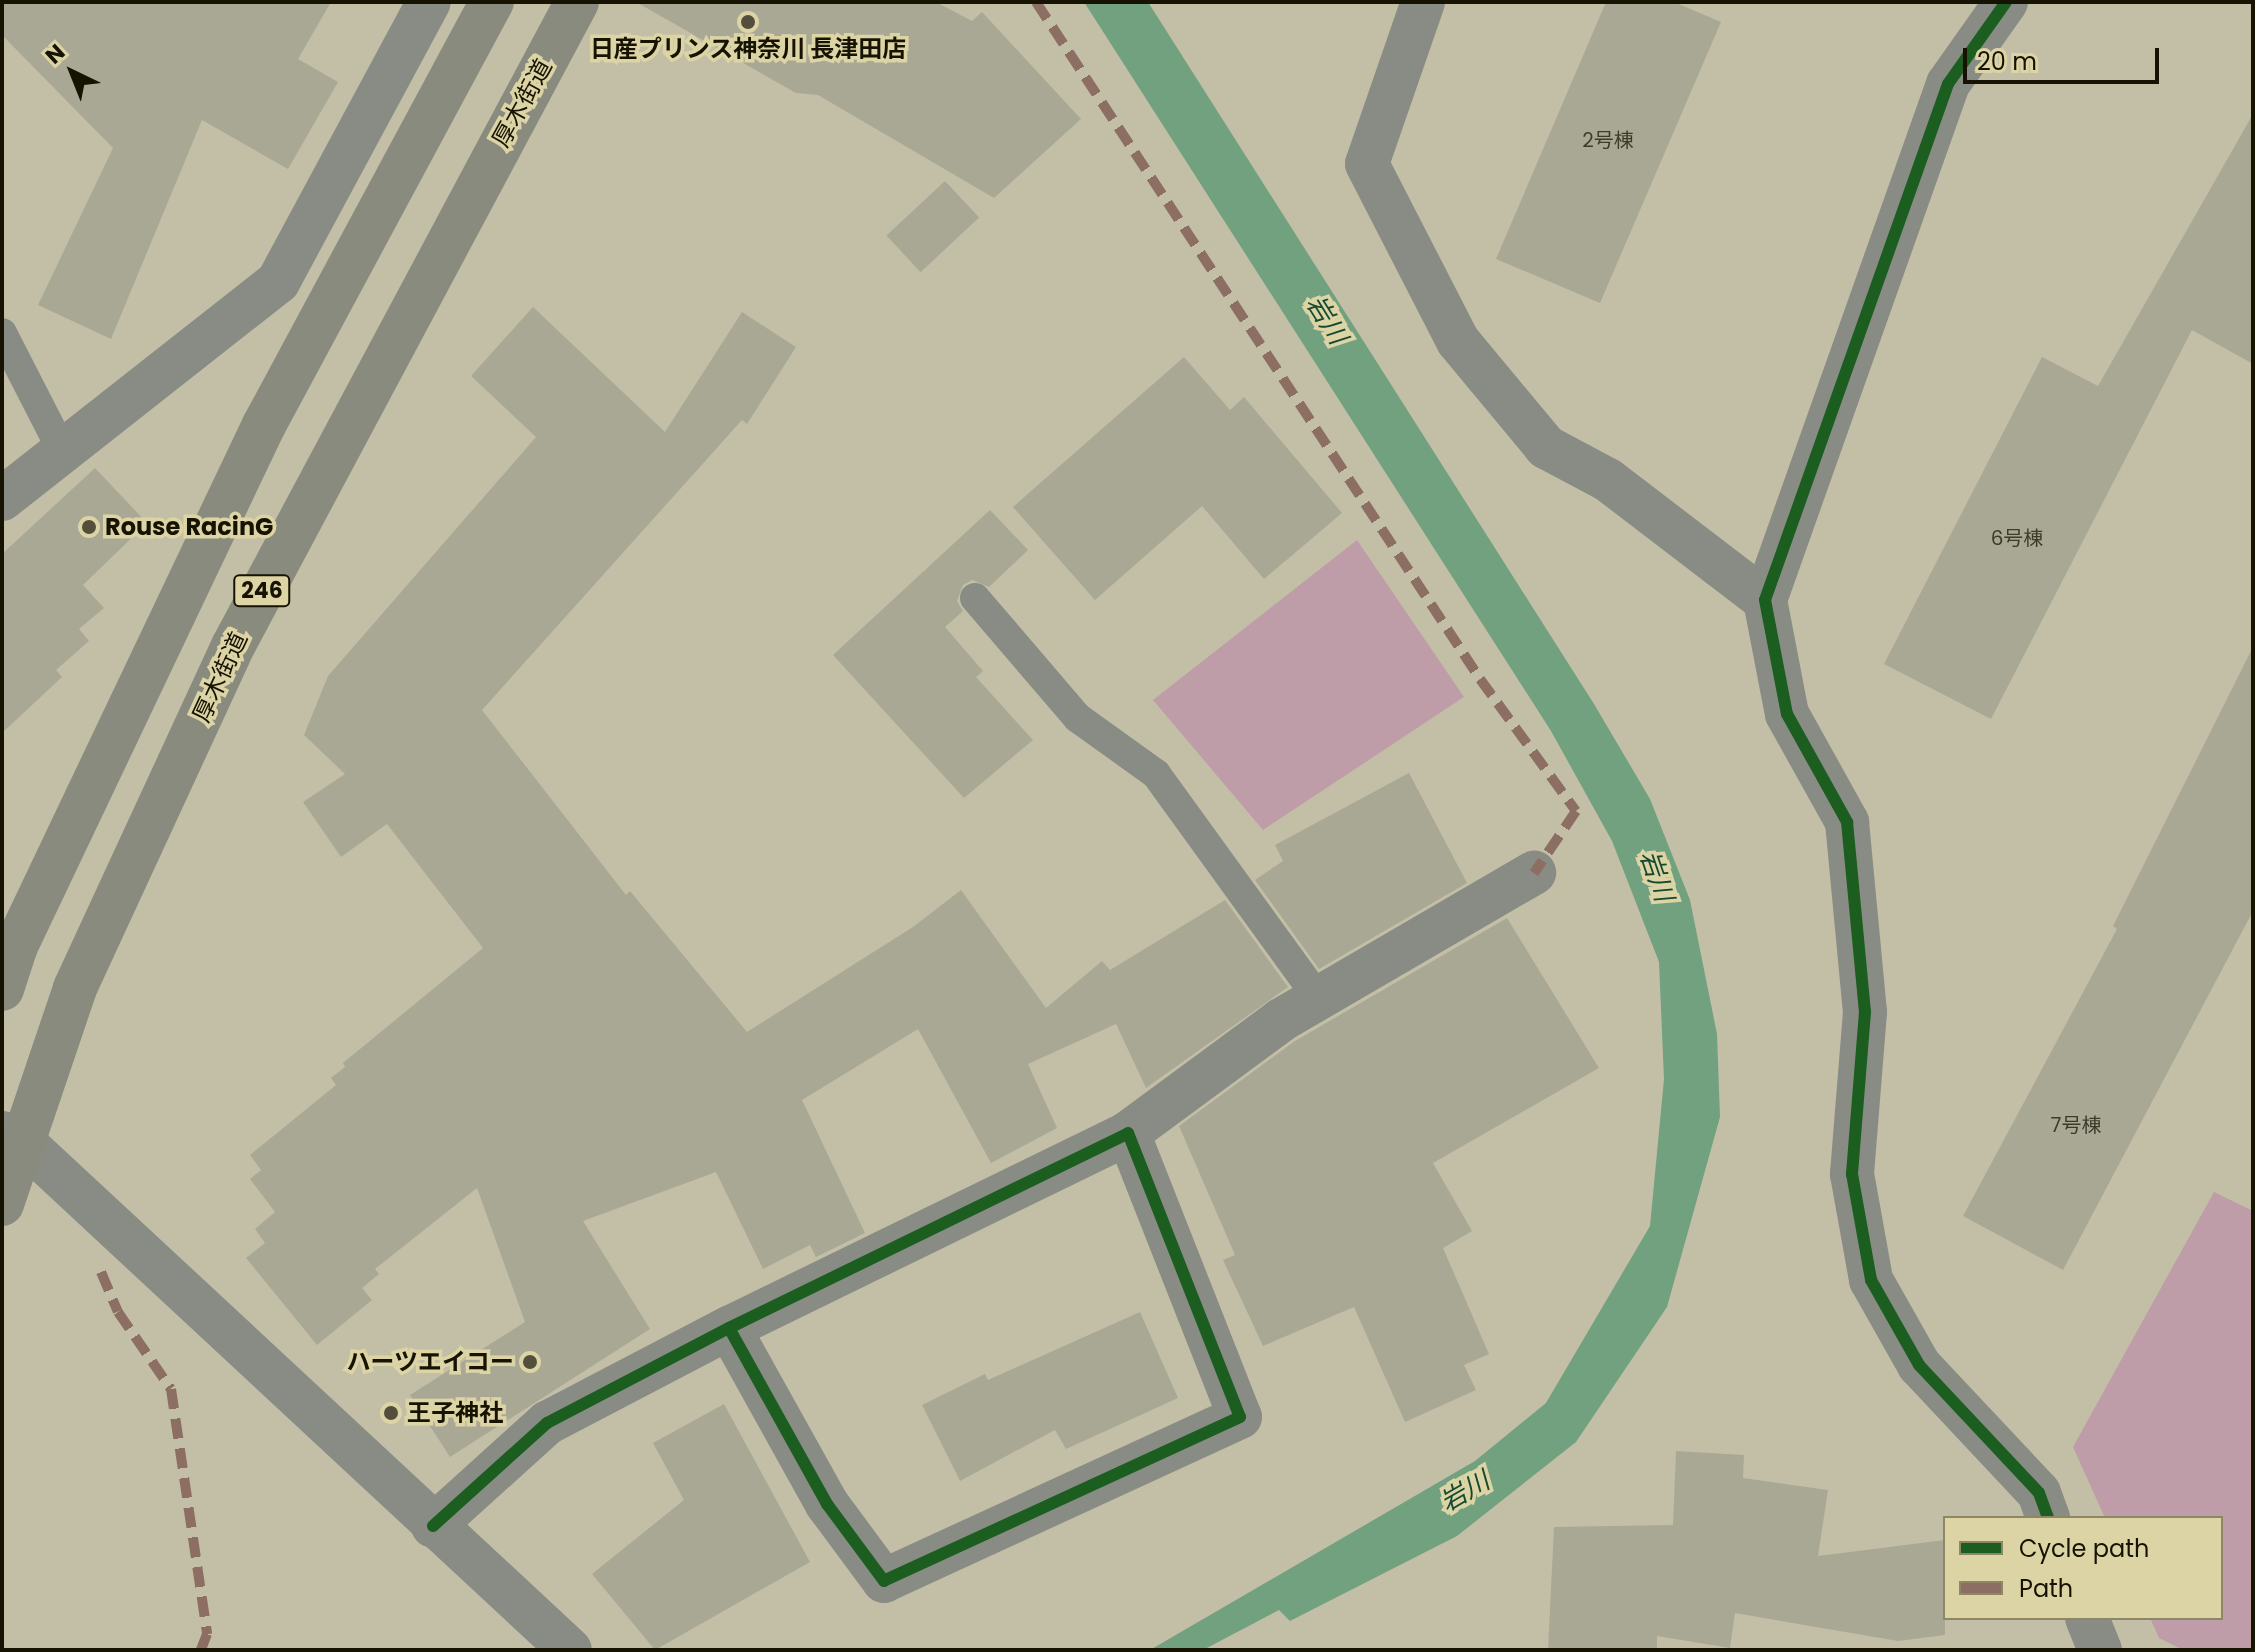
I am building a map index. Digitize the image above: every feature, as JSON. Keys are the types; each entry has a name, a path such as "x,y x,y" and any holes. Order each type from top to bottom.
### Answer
{"highway":[{"name":"246","path":"2,989 9,942 264,425 492,2"},
{"name":"厚木街道","path":"2,1204 11,1137 75,988 233,646 577,2"}],"street":[{"path":"2,499 278,282 429,2"},
{"path":"1423,2 1367,164 1458,341 1546,447 1608,480 1765,600"},
{"path":"2006,2 1948,84 1765,600 1787,714 1847,822 1865,1012 1852,1174 1871,1280 1919,1365 2039,1493 2047,1516"},
{"path":"433,1526 547,1423 729,1328 1128,1133 1318,998 1534,873"},
{"path":"729,1328 827,1504 884,1581 1240,1417 1128,1133"},
{"path":"11,1137 570,1650"},
{"path":"2088,1620 2100,1650"}],"lane":[{"path":"2,333 63,452"},
{"path":"975,598 1078,718 1156,774 1318,998"}],"shaded area":[{"path":"1357,540 1464,697 1263,830 1153,700"},
{"path":"2214,1192 2253,1211 2253,1648 2183,1650 2159,1638 2151,1620 2223,1620 2223,1516 2104,1516 2073,1447"}],"water":[{"name":"岩川","path":"1084,2 1148,2 1594,704 1650,799 1690,900 1717,1034 1720,1117 1667,1307 1576,1442 1457,1536 1290,1621 1279,1610 1203,1650 1150,1650 1475,1461 1546,1403 1650,1226 1664,1079 1659,962 1612,841 1551,731"}],"building":[{"path":"2,2 331,2 298,59 338,82 288,169 202,120 111,339 38,305 113,148 2,35"},
{"path":"636,2 936,2 972,21 982,12 1081,119 994,198 818,95 796,93"},
{"path":"1606,2 1674,2 1721,22 1600,303 1496,259"},
{"path":"2253,114 2253,364 2192,330 1991,719 1884,664 2042,357 2098,386"},
{"path":"945,181 979,218 921,272 886,236"},
{"path":"533,307 665,432 742,312 796,347 747,424 742,420 482,710 626,895 630,891 747,1032 913,927 961,890 1046,1008 1102,961 1110,970 1225,900 1288,987 1146,1088 1116,1024 1028,1064 1057,1128 991,1163 918,1029 802,1100 865,1233 816,1257 810,1245 763,1269 716,1172 583,1221 650,1329 450,1457 410,1395 525,1322 477,1188 375,1269 379,1274 362,1288 372,1300 317,1345 246,1258 265,1243 255,1229 275,1212 250,1179 261,1170 250,1155 336,1085 331,1078 345,1067 343,1063 483,948 387,824 341,857 303,802 345,774 304,735 328,676 536,437 471,376"},
{"path":"1184,357 1230,410 1244,397 1342,513 1264,579 1202,506 1095,600 1013,507"},
{"path":"95,468 147,523 83,585 104,608 79,629 89,641 56,670 62,677 2,733 2,554"},
{"path":"990,510 1028,550 989,587 972,580 963,585 957,601 963,611 945,627 983,671 976,677 1033,740 964,798 833,655"},
{"path":"2253,647 2253,911 2063,1270 1963,1216 2117,929 2113,926"},
{"path":"1409,773 1467,883 1319,969 1255,880 1283,861 1275,845"},
{"path":"1507,918 1599,1068 1433,1163 1472,1231 1443,1248 1489,1354 1464,1365 1476,1390 1405,1422 1354,1307 1263,1346 1223,1260 1235,1255 1179,1126 1295,1041"},
{"path":"1140,1312 1178,1398 1066,1449 1055,1430 960,1481 922,1405 985,1374 988,1380"},
{"path":"724,1404 810,1562 655,1650 592,1574 684,1500 653,1443"},
{"path":"1676,1451 1744,1455 1743,1478 1828,1490 1818,1556 1943,1540 1945,1635 1898,1641 1735,1613 1730,1648 1657,1636 1657,1650 1548,1650 1554,1527 1673,1525"}],"marked path":[{"path":"1036,2 1480,679 1576,811 1534,873"},
{"path":"101,1272 118,1312 171,1389 207,1634 201,1650"}],"cycle path":[{"path":"2006,2 1948,84 1765,600 1787,714 1847,822 1865,1012 1852,1174 1871,1280 1919,1365 2039,1493 2047,1516"},
{"path":"433,1526 547,1423 729,1328 1128,1133 1240,1417 884,1581 827,1504 729,1328"}],"place":[{"name":"日産プリンス神奈川 長津田店","path":"748,22"},
{"name":"Rouse RacinG","path":"89,527"},
{"name":"ハーツエイコー","path":"530,1362"},
{"name":"王子神社","path":"391,1413"}]}
